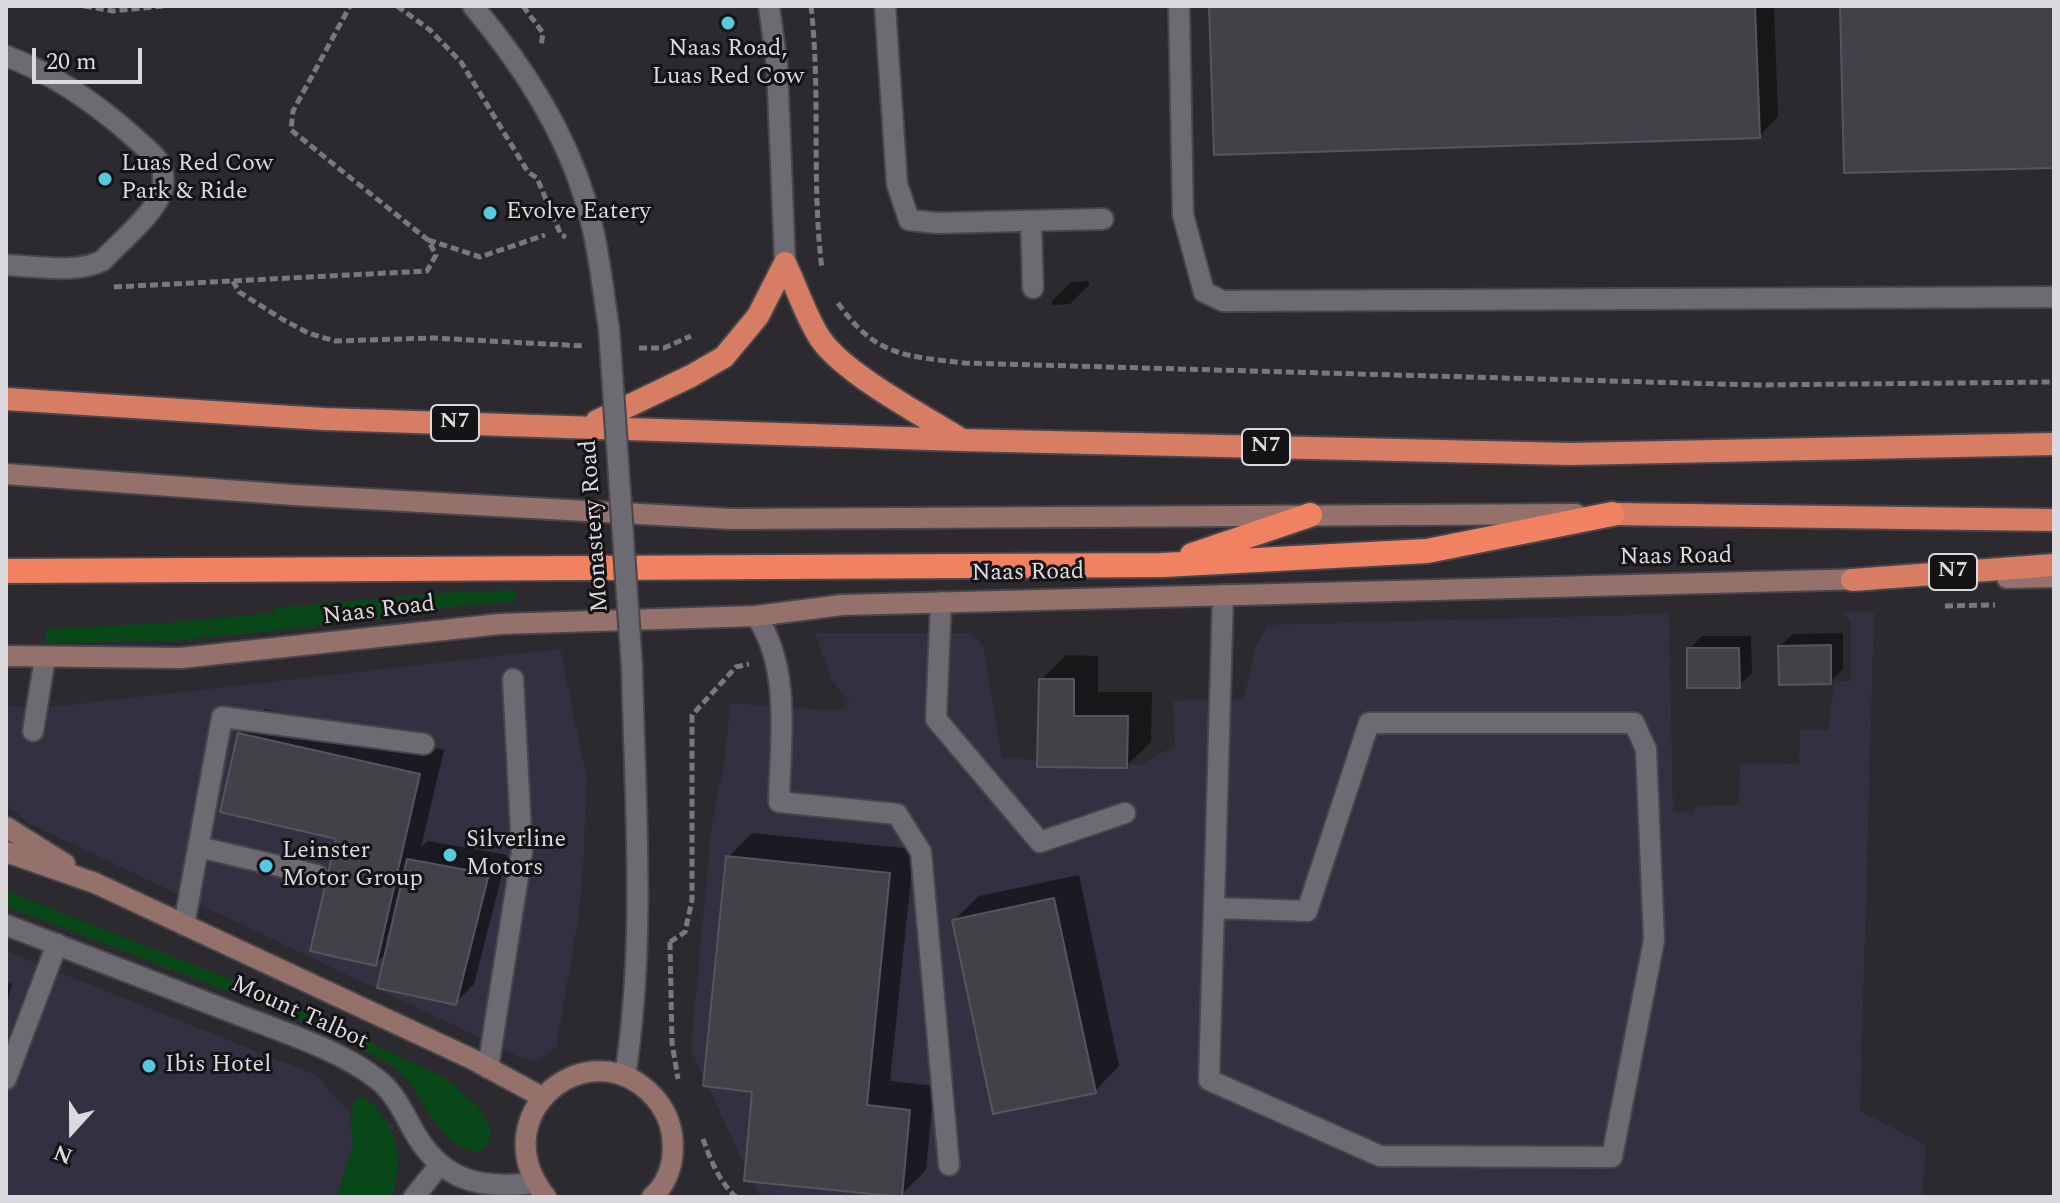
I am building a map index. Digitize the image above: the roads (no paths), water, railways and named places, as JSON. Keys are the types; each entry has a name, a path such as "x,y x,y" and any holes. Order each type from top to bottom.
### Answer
{"highway":[{"name":"N7","path":"585,427 724,357 758,316 785,263"},
{"path":"785,263 822,341 850,367 887,394 961,440"},
{"name":"N7","path":"6,399 324,419 961,440 1571,454 2054,444"},
{"path":"6,571 1163,565 1427,551 1612,514"},
{"name":"Naas Road","path":"1612,514 2054,520"},
{"path":"1163,565 1310,515"},
{"name":"N7","path":"1852,580 2054,565"}],"main road":[{"name":"Naas Road","path":"6,474 294,495 732,519 1612,514"},
{"name":"Naas Road","path":"6,656 181,658 500,624 756,616 842,605 2054,577"},
{"path":"6,827 95,883"},
{"path":"6,852 95,883 488,1068 542,1097"},
{"path":"540,1190 526,1161 525,1138 530,1116 542,1097 560,1083 581,1074 603,1072 625,1076 645,1087 661,1104 671,1124 674,1147 661,1195"}],"street":[{"name":"Monastery Road","path":"473,6 535,88 570,156 585,198 597,247 609,329 632,668 638,902 634,1004 625,1076"},
{"path":"769,6 777,65 785,263"},
{"path":"885,6 897,184 909,220 937,223 1103,219"},
{"path":"1179,6 1183,215 1204,292 1223,301 2054,297"},
{"path":"6,56 57,80 102,109 153,155 161,165 164,176 163,189 157,202 102,261 76,268 6,265"},
{"path":"1031,222 1033,288"},
{"path":"1216,908 1307,911 1369,723 1634,723 1646,749 1654,940 1612,1157 1380,1156 1209,1080 1223,595"},
{"path":"941,602 936,719 1040,842 1125,813"},
{"path":"756,616 777,657 781,707 779,802 897,814 921,852 949,1165"},
{"path":"33,731 45,658"},
{"path":"488,1068 522,851 513,679"},
{"path":"184,925 222,717 424,744"},
{"path":"199,847 317,875"},
{"name":"Mount Talbot","path":"6,925 345,1059 379,1080 439,1166 469,1181 540,1190"},
{"path":"6,1079 57,944"},
{"path":"414,1197 439,1166"}],"place":[{"name":"Naas Road, Luas Red Cow","path":"728,23"},
{"name":"Luas Red Cow Park & Ride","path":"105,179"},
{"name":"Evolve Eatery","path":"490,213"},
{"name":"Silverline Motors","path":"450,855"},
{"name":"Leinster Motor Group","path":"266,866"},
{"name":"Ibis Hotel","path":"149,1066"}]}
